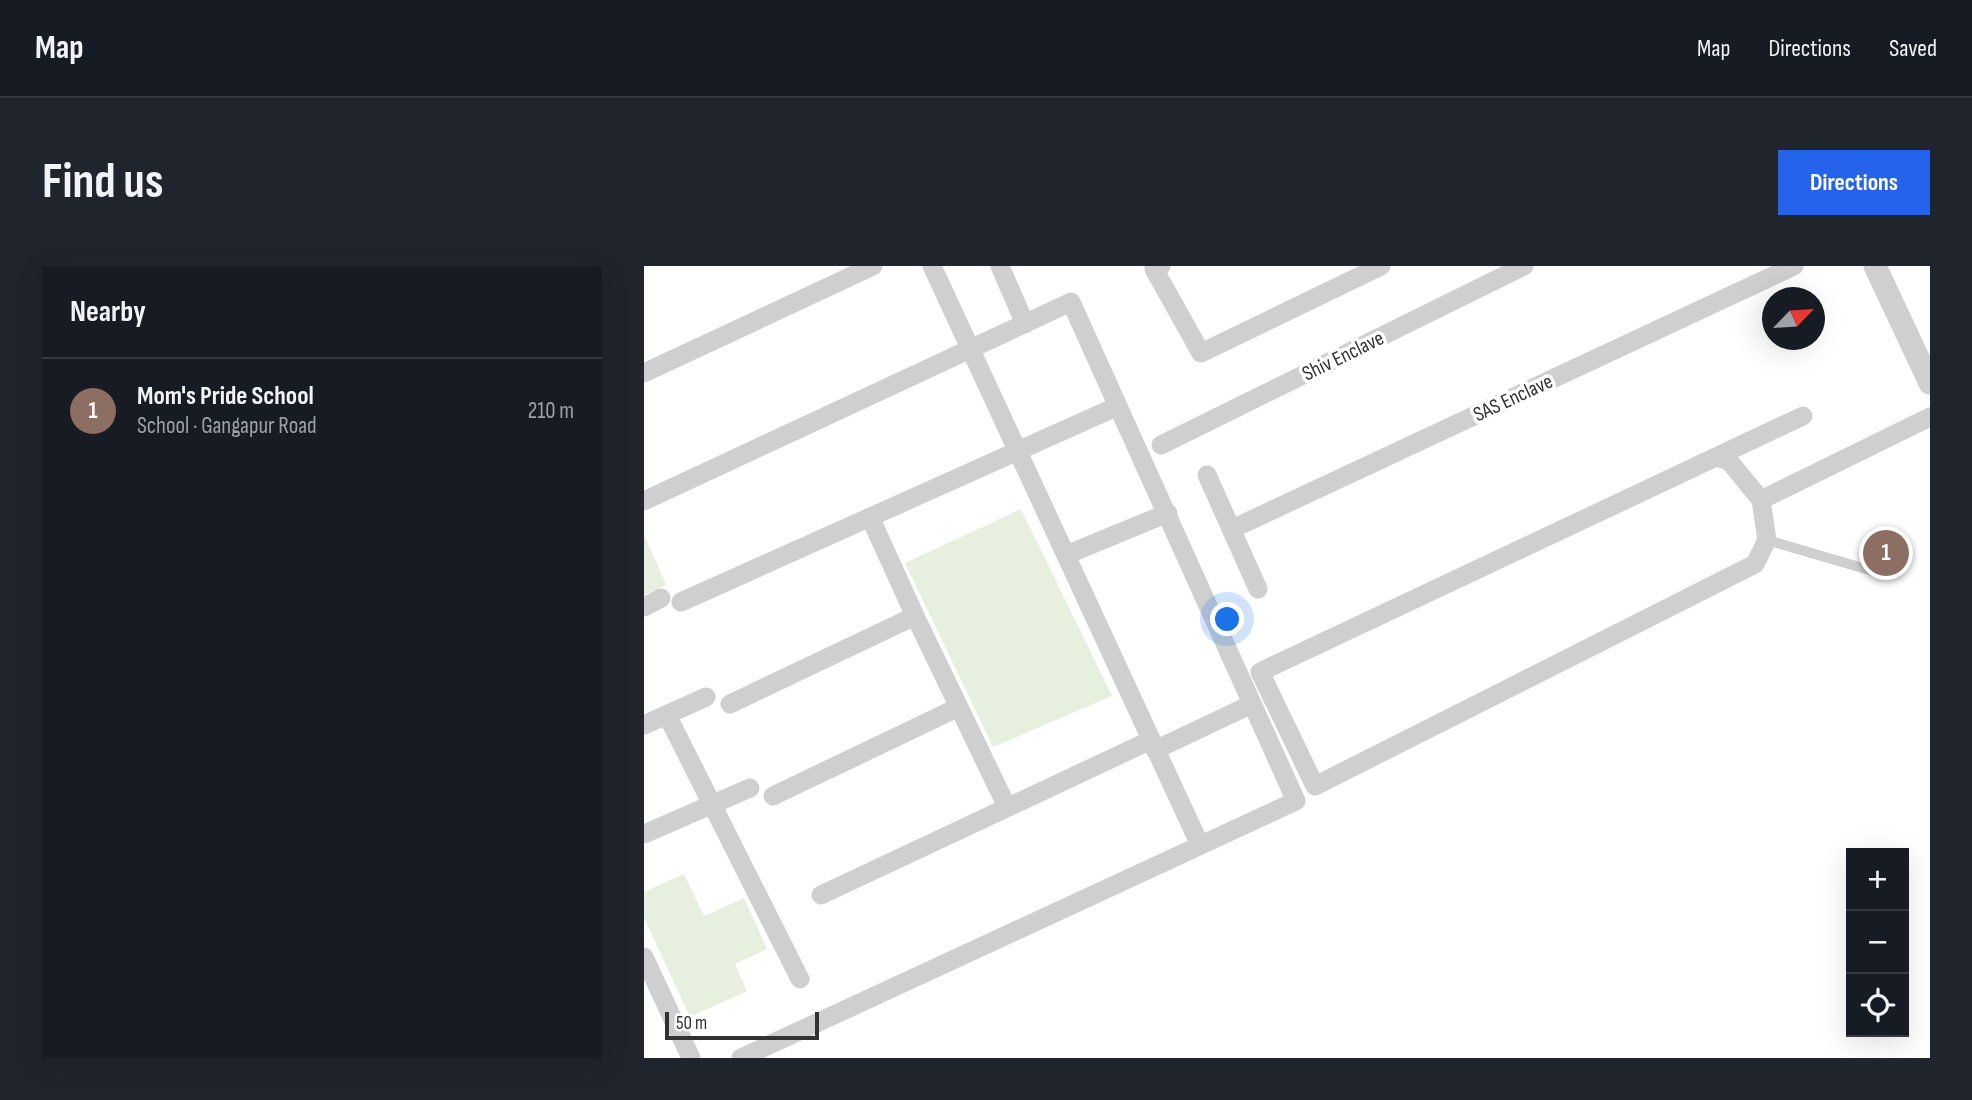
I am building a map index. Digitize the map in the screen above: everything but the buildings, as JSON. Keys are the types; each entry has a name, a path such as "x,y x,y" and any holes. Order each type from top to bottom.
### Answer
{"street":[{"path":"644,373 873,266"},
{"path":"933,266 1200,845"},
{"path":"1000,266 1026,324"},
{"path":"1161,266 1154,269 1200,353 1381,266"},
{"name":"Shiv Enclave","path":"1161,445 1524,266"},
{"name":"SAS Enclave","path":"1232,529 1794,266"},
{"path":"1875,266 1930,383"},
{"path":"644,501 1072,302 1296,801 741,1058"},
{"path":"681,602 1118,406"},
{"path":"1716,457 1729,461 1761,500 1767,540 1755,564 1315,786 1261,672 1716,457 1803,416"},
{"path":"1761,500 1930,417"},
{"path":"1207,475 1258,589"},
{"path":"1066,555 1168,513"},
{"path":"870,517 1007,807"},
{"path":"730,704 915,617"},
{"path":"644,726 706,697"},
{"path":"821,895 1007,807 1252,704"},
{"path":"773,796 959,707"},
{"path":"667,715 800,979"},
{"path":"644,834 750,788"},
{"path":"644,957 691,1058"}],"lane":[{"path":"1767,540 1883,574"}],"green space":[{"path":"1021,509 1112,696 993,747 905,563"},
{"path":"644,534 666,585 644,595"},
{"path":"684,874 704,916 744,898 767,949 735,964 747,991 690,1017 644,918 644,892"}],"place":[{"name":"Mom's Pride School","path":"1886,553"}]}
